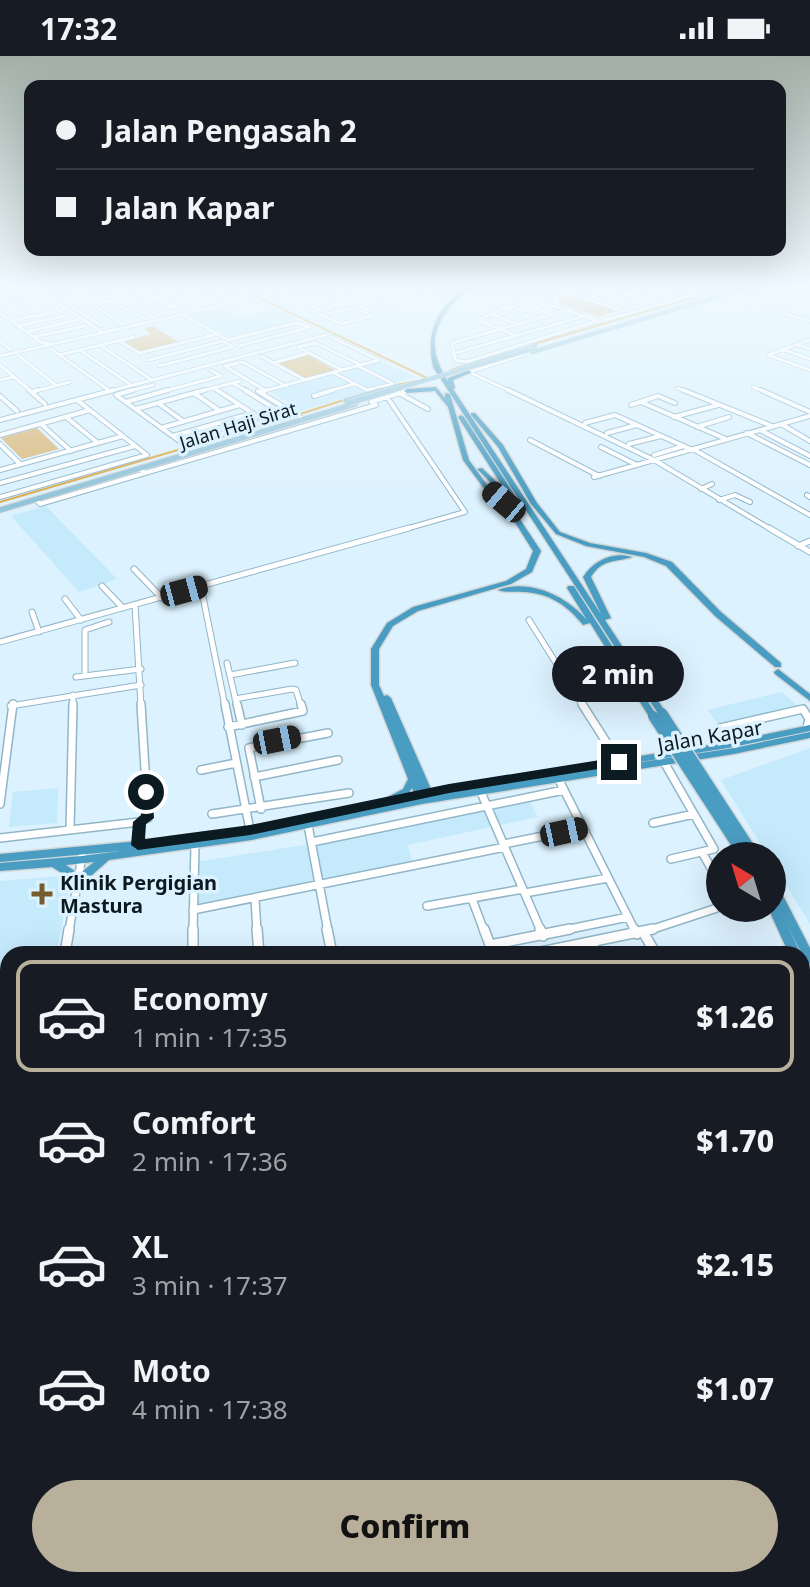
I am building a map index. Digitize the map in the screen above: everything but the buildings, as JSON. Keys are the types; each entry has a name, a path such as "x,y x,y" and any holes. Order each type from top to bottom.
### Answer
{"highway":[{"path":"427,355 427,361 641,680"},
{"path":"425,797 375,685 372,671 375,647 393,624 414,610 451,596 518,581 532,570 537,557 537,551 509,507 471,468 453,413 450,379 469,372"},
{"path":"407,391 436,389 453,413"},
{"path":"452,395 611,651 745,842"},
{"path":"452,395 501,446 540,513 558,533 588,545 646,555 669,564 718,614 778,668 810,691"},
{"path":"461,440 487,478 520,508"},
{"path":"736,842 658,714 588,586 587,577 591,568 603,560 638,557 667,566 810,698"},
{"path":"417,779 378,671 381,648 406,619 453,598 513,589 541,590 570,604 611,651"},
{"name":"Jalan Kapar","path":"0,858 113,856 195,845 308,825 425,797 449,788 736,744 807,729"},
{"name":"Jalan Kapar","path":"0,867 53,862 138,845 250,830 389,801 664,762 807,729"},
{"path":"417,779 449,788"},
{"path":"389,801 406,791 417,779"},
{"path":"53,862 79,880 87,871 113,856"},
{"path":"786,921 802,946"},
{"path":"784,922 792,946"}],"main road":[{"path":"469,372 460,368 506,355"},
{"name":"Jalan Haji Sirat","path":"0,508 86,488 231,445 323,412 508,355"},
{"path":"323,412 396,385"},
{"name":"Jalan Haji Sirat","path":"0,508 297,415 323,412"},
{"path":"43,493 26,500 55,494"}],"street":[{"path":"19,355 57,386"},
{"path":"0,420 17,411 45,404 1,362 21,355"},
{"path":"60,355 110,391"},
{"path":"88,355 131,385"},
{"path":"116,355 152,380"},
{"path":"143,355 171,374 218,368 297,415"},
{"path":"149,360 167,355"},
{"path":"159,366 200,355"},
{"path":"0,420 33,415 242,355"},
{"path":"244,355 116,395 185,445 286,415 297,415"},
{"path":"273,363 300,355"},
{"path":"314,355 343,370"},
{"path":"339,355 407,391"},
{"path":"260,392 379,360 369,355"},
{"path":"453,355 455,360 464,362 496,355"},
{"path":"469,372 520,355"},
{"path":"769,355 810,370"},
{"path":"261,356 305,381"},
{"path":"266,391 225,366 243,362 286,386"},
{"path":"126,402 221,376 211,367"},
{"path":"469,372 654,458 719,500 810,552"},
{"path":"334,373 367,390 396,385"},
{"path":"0,380 14,377"},
{"path":"136,409 240,381"},
{"path":"32,392 70,382"},
{"path":"233,383 286,415"},
{"path":"314,396 354,384"},
{"path":"753,387 808,417"},
{"path":"213,388 266,422"},
{"path":"677,388 810,441"},
{"path":"323,412 407,391"},
{"path":"194,393 220,411"},
{"path":"399,393 428,409"},
{"path":"0,396 3,403 17,411"},
{"path":"631,405 658,396 675,403"},
{"path":"0,642 465,512 387,397"},
{"path":"0,497 147,455 78,401"},
{"path":"0,420 78,401"},
{"path":"641,402 723,438 773,424"},
{"path":"158,403 183,421"},
{"path":"161,428 240,405"},
{"path":"270,433 297,429 376,405"},
{"path":"674,417 718,405"},
{"path":"0,435 90,410"},
{"path":"173,436 253,413"},
{"path":"33,415 71,451"},
{"path":"585,423 615,415 692,449 810,515"},
{"path":"66,417 98,443"},
{"path":"697,427 729,417"},
{"path":"654,458 808,417"},
{"path":"290,424 297,429"},
{"path":"607,433 637,425"},
{"path":"760,430 810,456"},
{"path":"747,433 810,465"},
{"path":"0,470 123,436"},
{"path":"629,444 661,436"},
{"path":"530,440 597,476 637,465 684,446"},
{"path":"0,444 20,464"},
{"path":"9,495 0,484 135,446"},
{"path":"601,447 637,465"},
{"path":"0,457 10,454"},
{"path":"701,489 712,484"},
{"path":"36,500 40,504 86,488"},
{"path":"719,500 735,495 750,502"},
{"path":"798,546 810,541"},
{"path":"134,569 162,598"},
{"path":"102,586 123,608"},
{"path":"201,587 250,830"},
{"path":"65,599 81,620"},
{"path":"0,838 139,822 148,818 135,605"},
{"path":"32,612 39,632"},
{"path":"529,620 619,762"},
{"path":"85,675 85,630 109,622"},
{"path":"227,663 242,725"},
{"path":"230,675 295,663"},
{"path":"76,677 141,669"},
{"path":"0,804 10,704 141,685"},
{"path":"228,727 303,711 296,690 292,689 235,699"},
{"path":"70,830 73,695"},
{"path":"736,744 720,728 803,709 809,719 807,729"},
{"path":"261,809 249,748 328,733"},
{"path":"254,777 338,760"},
{"path":"664,762 713,846 711,852 671,859"},
{"path":"201,770 236,763"},
{"path":"558,778 628,917 650,946"},
{"path":"480,790 543,936"},
{"path":"312,842 564,790"},
{"path":"212,814 261,809 349,793"},
{"path":"653,823 694,814"},
{"path":"138,845 139,822"},
{"path":"308,825 331,946"},
{"path":"193,910 583,828"},
{"path":"193,946 195,845"},
{"path":"703,854 706,859"},
{"path":"67,946 83,856"},
{"path":"427,906 608,878"},
{"path":"255,899 258,946"},
{"path":"472,899 490,945 628,917"},
{"path":"571,946 640,933 706,912"},
{"path":"591,942 593,946"}],"shaded area":[{"path":"309,355 335,370 306,378 279,363"},
{"path":"380,361 415,377 301,411 268,391"},
{"path":"37,428 59,449 22,459 1,438"},
{"path":"46,506 117,579 79,592 11,516"},
{"path":"782,692 800,708 720,726 707,710"},
{"path":"810,748 810,924 786,885 786,842 759,842 721,780"},
{"path":"58,788 57,823 9,827 13,792"},
{"path":"529,800 538,817 408,845 413,866 195,907 196,862 317,843"},
{"path":"63,876 70,885 58,946 0,946 0,881"}],"waterway":[{"path":"380,355 427,378"},
{"path":"448,372 459,367"},
{"path":"396,385 417,381"},
{"path":"300,414 344,400"},
{"path":"0,502 294,416"}],"place":[{"name":"Klinik Pergigian Mastura","path":"42,894"}],"route":[{"path":"146,792 148,818 139,822 138,845 250,830 449,788 619,762"}]}
